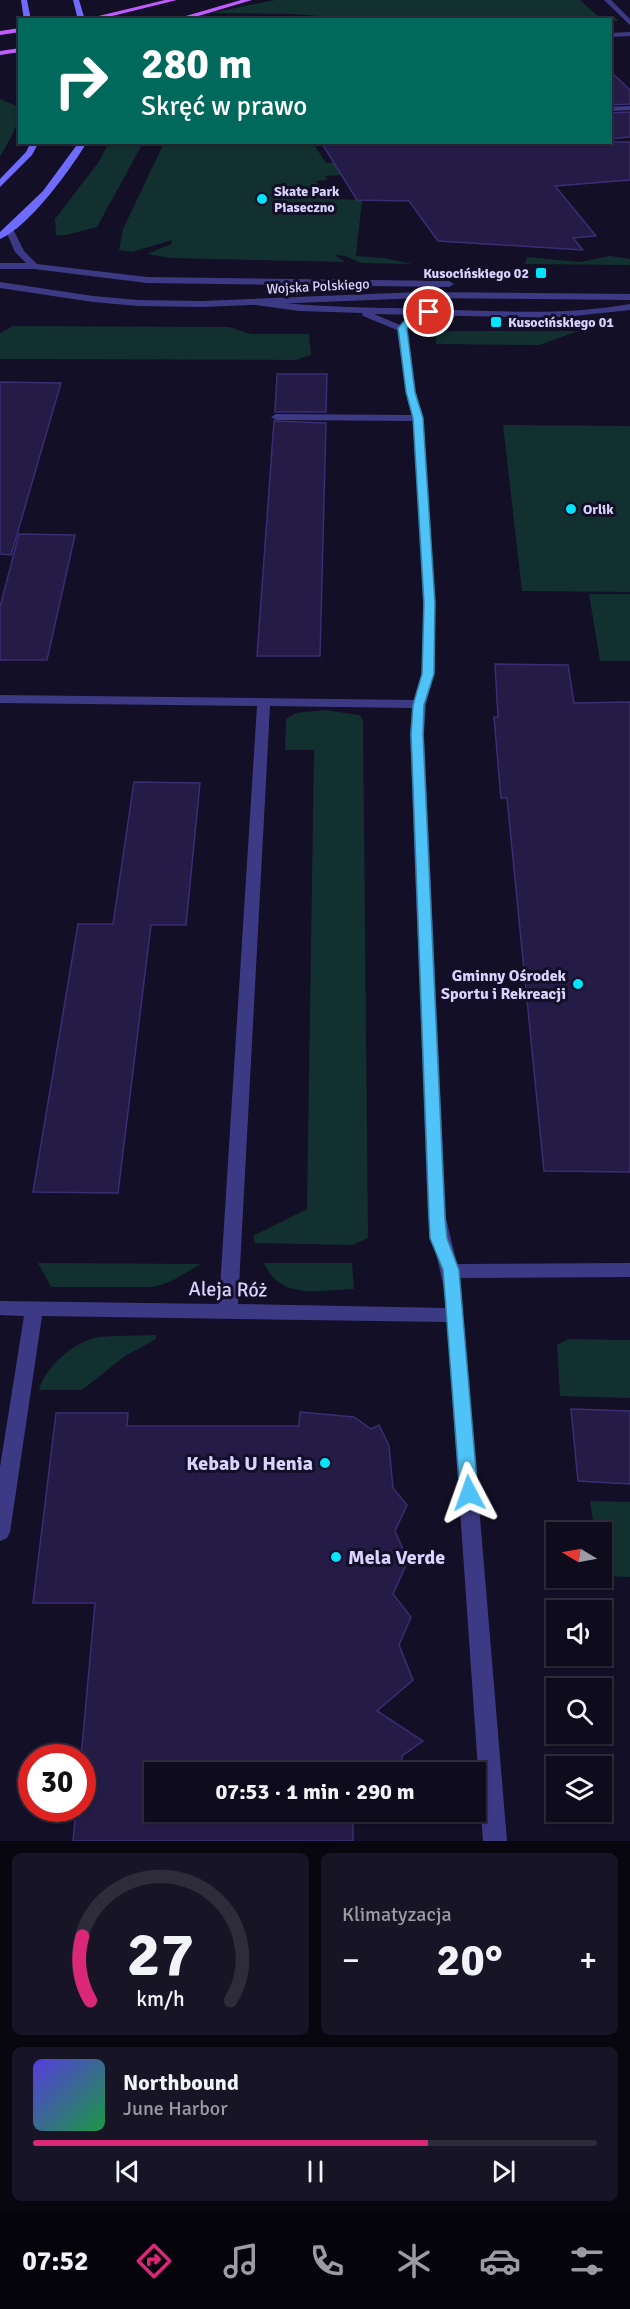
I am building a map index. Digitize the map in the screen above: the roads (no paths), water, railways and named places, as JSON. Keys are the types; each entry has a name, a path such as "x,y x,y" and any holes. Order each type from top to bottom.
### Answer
{"main road":[{"path":"24,0 28,18"},
{"path":"76,0 83,18"},
{"path":"93,18 174,0"},
{"path":"182,18 249,0"},
{"path":"0,33 18,30"},
{"path":"0,53 18,50"},
{"path":"0,184 24,159 34,144"},
{"path":"0,236 55,185 82,144"}],"street":[{"path":"607,0 630,23"},
{"path":"612,35 630,34"},
{"path":"612,109 630,108"},
{"path":"9,229 20,252 34,266"},
{"name":"Wojska Polskiego","path":"0,266 34,266 147,280 465,284"},
{"path":"594,286 630,287"},
{"name":"Wojska Polskiego","path":"3,287 138,303 258,303 419,295 630,297"},
{"path":"258,303 294,308 348,310 580,314 630,307"},
{"path":"348,310 402,328"},
{"path":"429,312 408,321 402,328 411,392 418,418 429,603 428,674 418,705 417,734 437,1218 439,1238 451,1270 495,1841"},
{"path":"276,417 418,418"},
{"path":"0,699 418,705"},
{"path":"228,1312 264,703"},
{"path":"451,1270 630,1270"},
{"name":"Aleja Róż","path":"0,1308 454,1315"},
{"path":"0,1532 33,1309"}],"place":[{"name":"Skate Park Piaseczno","path":"262,199"},
{"name":"Kusocińskiego 02","path":"541,273"},
{"name":"Kusocińskiego 01","path":"496,322"},
{"name":"Orlik","path":"571,509"},
{"name":"Gminny Ośrodek Sportu i Rekreacji","path":"578,984"},
{"name":"Kebab U Henia","path":"325,1463"},
{"name":"Mela Verde","path":"336,1557"}]}
